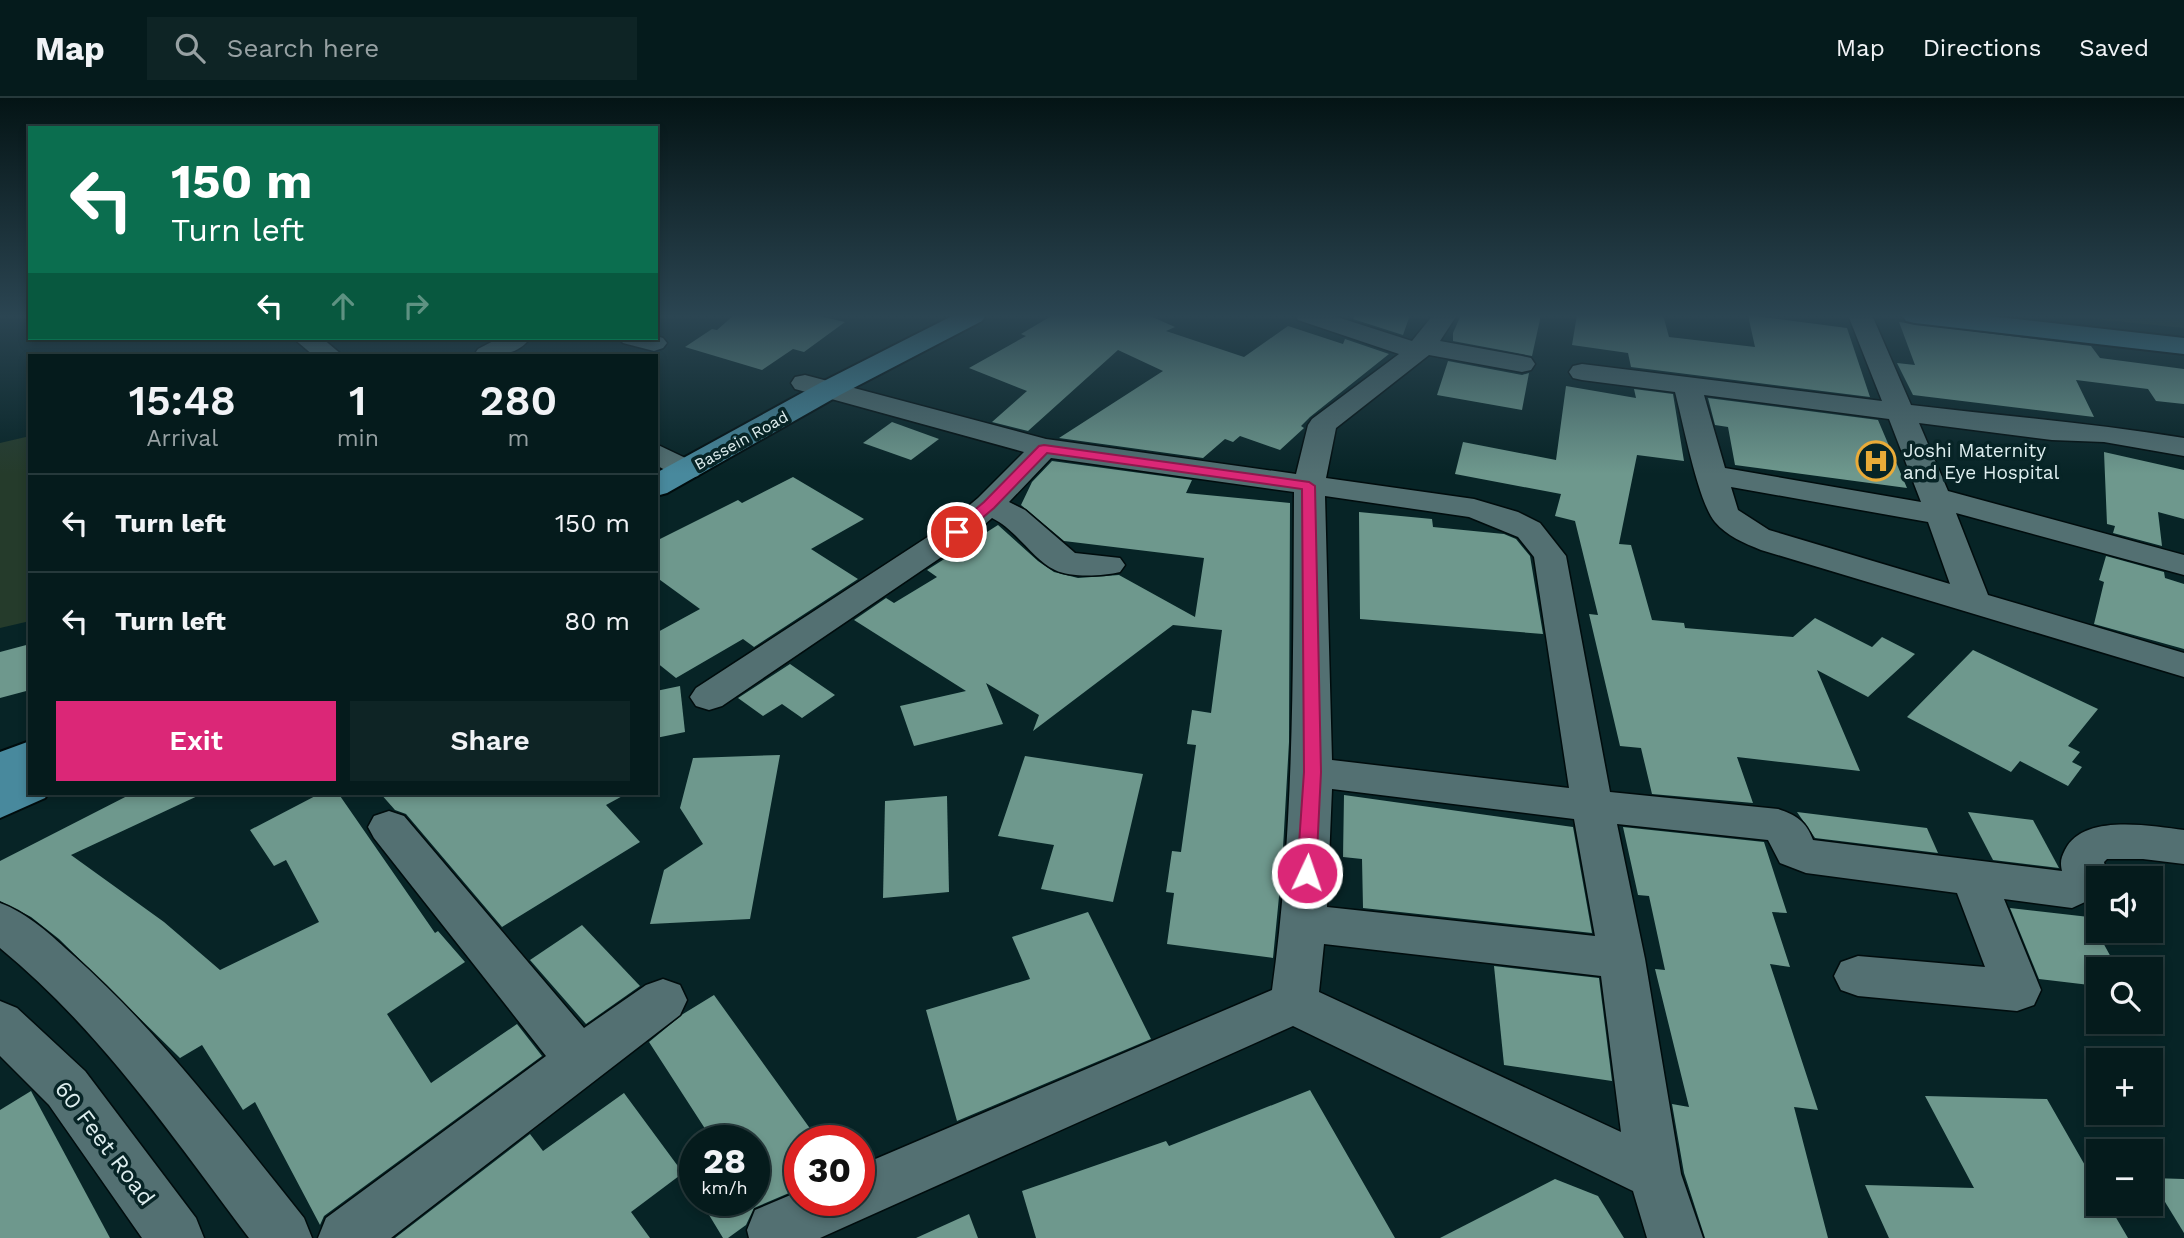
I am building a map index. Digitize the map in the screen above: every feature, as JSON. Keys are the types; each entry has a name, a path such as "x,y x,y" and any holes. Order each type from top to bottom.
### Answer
{"main road":[{"name":"Bassein Road","path":"818,386 846,368"},
{"name":"Bassein Road","path":"665,467 857,368"},
{"path":"0,770 28,757"},
{"path":"0,802 28,788"}],"street":[{"path":"1294,1003 1304,923 1312,772 1309,486 1322,425 1391,368"},
{"path":"1881,368 1938,506 1974,604"},
{"path":"1582,372 2052,431 2104,433 2184,447"},
{"path":"1688,385 1710,474 1722,510 1730,521 1746,532 1773,543 2184,665"},
{"path":"818,386 1044,448 1474,508 1529,530 1550,556 1592,806 1622,959 1654,1174 1675,1238"},
{"path":"709,697 957,532 989,505 1044,448"},
{"path":"1710,474 1938,506 2184,565"},
{"path":"989,505 1014,517 1066,563 1108,565"},
{"path":"1312,772 1592,806 1778,825 1789,833 1795,851 1805,856 2071,890 2087,881 2082,859 2087,848 2100,842 2133,841 2184,847"},
{"path":"389,827 580,1060"},
{"path":"1858,976 2017,990 1973,876"},
{"path":"0,922 33,946 79,987 129,1044 284,1238"},
{"path":"1304,923 1622,959"},
{"path":"346,1238 663,1000"},
{"path":"875,1186 1294,1003 1654,1174"},
{"name":"60 Feet Road","path":"0,1023 67,1088 176,1238"},
{"path":"771,1235 810,1216"}],"green space":[{"path":"28,436 28,621 0,628 0,443"}],"building":[{"path":"970,368 1098,368 1028,431 992,422 1027,391"},
{"path":"1157,368 1371,368 1310,417 1301,426 1304,428 1280,450 1240,436 1233,442 1225,439 1203,458 1059,438 1163,371"},
{"path":"1446,368 1486,368 1522,375 1529,373 1522,410 1437,395"},
{"path":"1641,368 1860,368 1870,397"},
{"path":"1900,368 2184,369 2184,404 2156,401 2148,389 2076,380 2094,417 1913,395"},
{"path":"1566,386 1636,398 1634,389 1673,394 1684,461 1637,455 1619,544 1631,545 1652,620 1684,623 1685,628 1793,637 1815,618 1872,647 1882,637 1915,654 1868,697 1817,670 1860,771 1737,757 1753,803 1652,794 1641,748 1620,746 1589,614 1598,615 1575,521 1555,516 1561,494 1455,474 1463,442 1556,460"},
{"path":"1708,398 1878,420 1907,488 1735,465 1728,427 1715,425"},
{"path":"892,422 939,439 911,460 863,443"},
{"path":"2104,452 2184,470 2184,519 2158,512 2162,546 2113,533 2115,526 2107,524"},
{"path":"1052,461 1192,480 1186,493 1290,503 1289,742 1282,866 1273,958 1167,944 1174,893 1166,892 1172,851 1181,852 1196,745 1187,744 1192,710 1211,713 1222,630 1173,625 1033,731 1039,715 986,683 1003,724 914,746 900,706 966,691 854,620 886,598 894,603 937,577 927,570 998,525 1054,572 1078,578 1119,575 1195,617 1204,558 1064,541 1021,505 1032,482"},
{"path":"793,477 864,519 811,549 858,579 754,647 743,639 676,678 658,664 658,632 700,609 658,578 658,540 738,500 742,503"},
{"path":"1359,512 1432,519 1433,527 1504,534 1516,539 1530,556 1543,634 1360,619"},
{"path":"2106,556 2164,572 2165,578 2184,584 2184,649 2094,624 2104,582 2099,580"},
{"path":"28,645 28,691 0,698 0,652"},
{"path":"1973,650 2098,709 2068,746 2080,752 2072,762 2082,767 2068,786 2020,761 2011,772 1907,717"},
{"path":"790,664 835,695 802,718 782,704 763,716 738,698"},
{"path":"680,686 685,732 658,738 658,691"},
{"path":"780,755 750,919 650,924 664,870 703,844 680,808 693,758"},
{"path":"1025,756 1143,774 1113,902 1041,889 1054,845 998,836"},
{"path":"129,795 200,795 71,855 164,922 220,970 319,922 286,860 274,866 250,830 317,795 339,795 435,933 438,931 465,962 387,1014 431,1083 517,1024 542,1056 324,1216 320,1225 255,1102 243,1110 202,1045 180,1058 59,939 31,917 0,901 0,861"},
{"path":"382,795 624,795 606,805 640,842 502,927 406,814 395,810"},
{"path":"1344,795 1573,827 1592,933 1363,908 1362,859 1343,857"},
{"path":"947,796 949,892 883,898 885,801"},
{"path":"1797,812 1927,828 1938,853 1815,838"},
{"path":"1968,812 2033,820 2059,868 1993,860"},
{"path":"1623,827 1764,842 1787,913 1772,912 1790,967 1770,964 1818,1110 1794,1107 1828,1238 1705,1238 1684,1173 1672,1104 1689,1107 1655,969 1665,970 1649,896 1638,895"},
{"path":"2010,908 2086,917 2086,943 2103,943 2111,957 2086,957 2086,985 2039,979"},
{"path":"1088,912 1151,1039 957,1121 926,1010 1030,979 1012,937"},
{"path":"582,925 640,986 586,1024 530,960"},
{"path":"1494,966 1599,978 1612,1081 1504,1065"},
{"path":"714,995 807,1125 784,1125 784,1195 770,1201 770,1125 703,1125 649,1042 683,1014"},
{"path":"1310,1090 1395,1238 1036,1238 1022,1191 1166,1141 1169,1146"},
{"path":"31,1091 110,1238 0,1238 0,1110"},
{"path":"624,1093 679,1168 679,1176 631,1212 650,1238 395,1238 530,1134 543,1151"},
{"path":"1925,1096 2047,1099 2086,1167 2086,1216 2115,1216 2128,1238 1889,1238 1865,1185 1974,1188"},
{"path":"2163,1178 2184,1179 2184,1233 2163,1199"},
{"path":"1555,1179 1598,1196 1624,1238 1440,1238"},
{"path":"969,1214 978,1238 916,1238"},
{"path":"710,1216 750,1216 746,1225 728,1238 723,1238"}],"place":[{"name":"Joshi Maternity and Eye Hospital","path":"1876,461"}],"route":[{"path":"957,532 989,505 1044,448 1309,486 1312,772 1307,873"}]}
